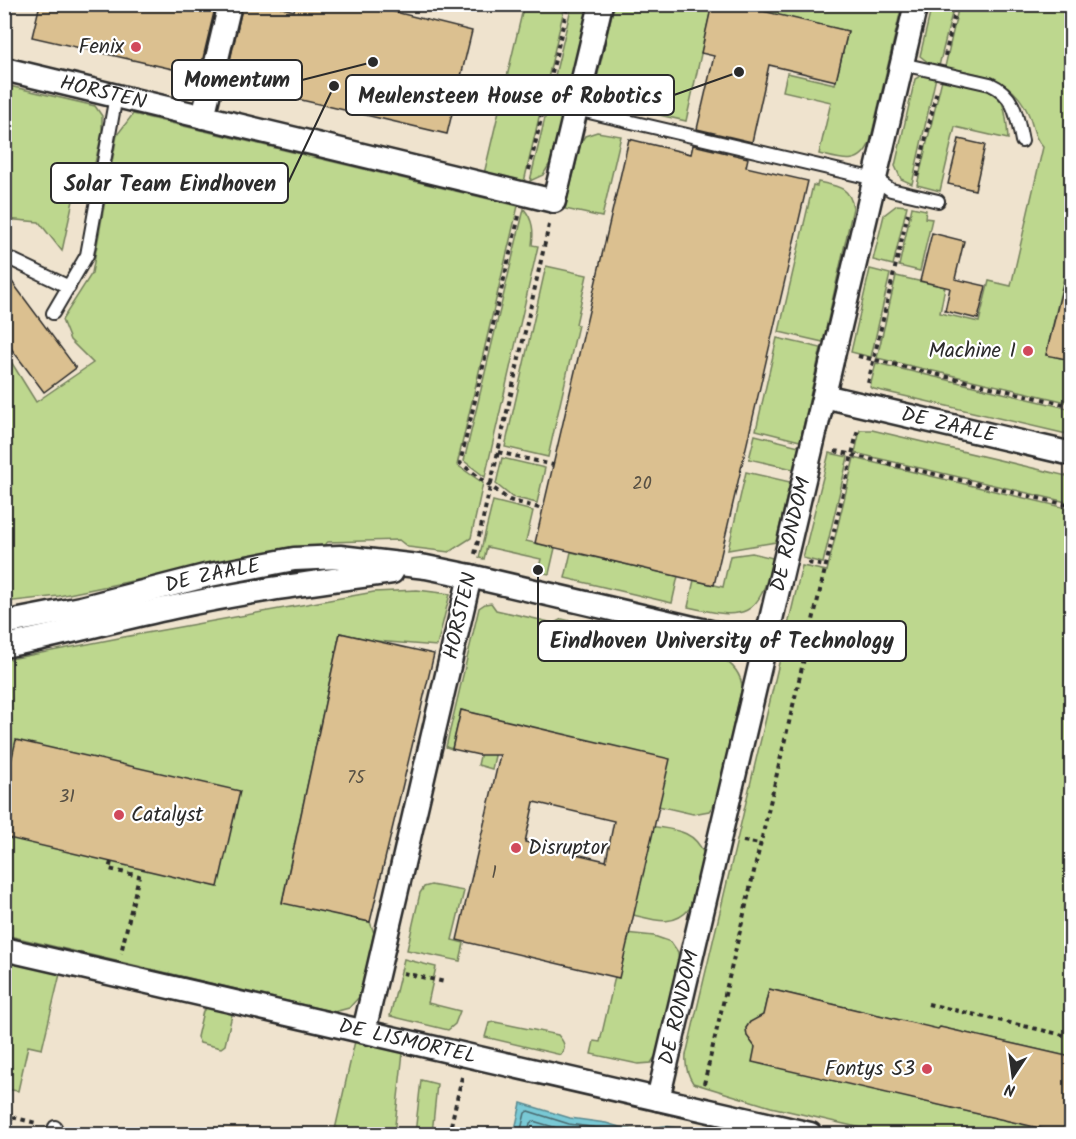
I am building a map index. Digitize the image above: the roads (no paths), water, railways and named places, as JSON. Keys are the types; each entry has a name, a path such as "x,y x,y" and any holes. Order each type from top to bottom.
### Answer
{"street":[{"path":"203,117 230,4"},
{"path":"576,109 601,4"},
{"name":"DE RONDOM","path":"658,1100 916,4"},
{"name":"HORSTEN","path":"4,69 554,201 576,109"},
{"name":"DE ZAALE","path":"824,396 1071,454"},
{"name":"DE ZAALE","path":"4,623 81,608 214,574 294,559 340,557 426,567 470,576 766,645"},
{"name":"DE ZAALE","path":"4,646 61,635 174,607 274,588 426,567"},
{"name":"HORSTEN","path":"364,1031 470,576"},
{"name":"DE LISMORTEL","path":"4,949 810,1134"}],"lane":[{"path":"902,64 990,84 1004,92 1016,111 1022,141"},
{"path":"53,313 87,255 116,96"},
{"path":"576,109 875,179 891,190 938,201"},
{"path":"4,256 69,286"}],"water":[{"path":"521,1103 570,1118 606,1123 626,1129 665,1126 688,1134 514,1134"}],"place":[{"name":"Fenix","path":"136,47"},
{"name":"Momentum","path":"373,62"},
{"name":"Meulensteen House of Robotics","path":"739,72"},
{"name":"Solar Team Eindhoven","path":"334,86"},
{"name":"Machine I","path":"1028,351"},
{"name":"Eindhoven University of Technology","path":"538,570"},
{"name":"Catalyst","path":"119,815"},
{"name":"Disruptor","path":"516,848"},
{"name":"Fontys S3","path":"927,1069"}]}
